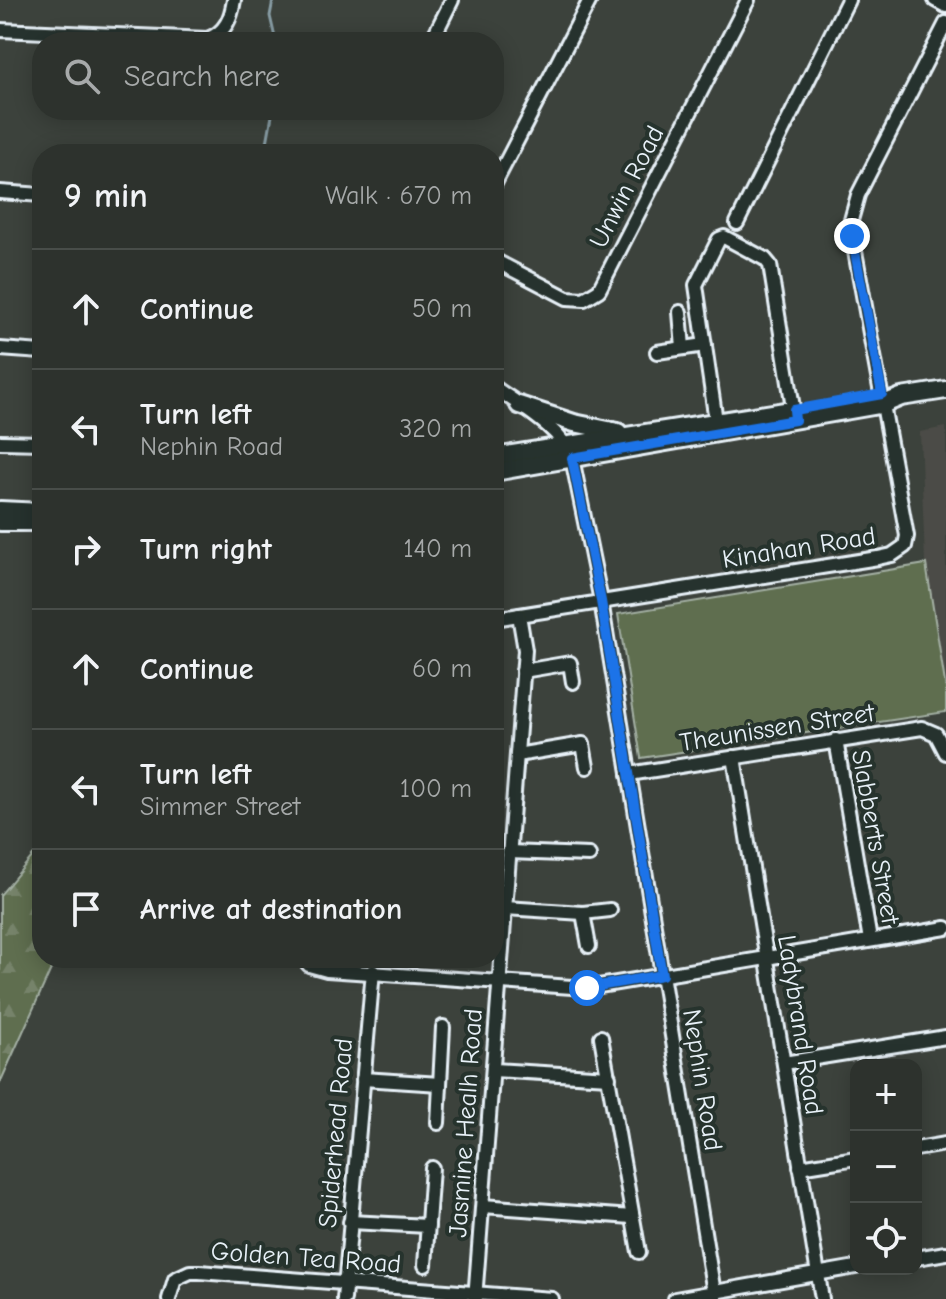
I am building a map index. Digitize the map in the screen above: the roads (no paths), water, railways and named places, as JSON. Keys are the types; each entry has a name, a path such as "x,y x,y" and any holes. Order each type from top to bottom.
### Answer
{"main road":[{"path":"504,456 570,451 946,390"},
{"path":"519,405 593,428 644,433"},
{"path":"504,469 644,433 716,421 794,415"},
{"path":"0,510 32,512"},
{"path":"0,522 32,522"}],"street":[{"path":"220,32 231,15 234,0"},
{"path":"436,32 452,0"},
{"path":"504,166 590,0"},
{"name":"Unwin Road","path":"504,265 567,298 584,299 599,290 748,0"},
{"path":"737,223 848,0"},
{"path":"935,0 946,6"},
{"path":"883,399 852,236 852,212 946,23"},
{"path":"0,30 46,32"},
{"path":"2,194 32,195"},
{"path":"716,421 696,285 719,239 724,237 765,259 770,265 794,415"},
{"path":"680,312 683,348"},
{"path":"657,352 705,345"},
{"path":"0,349 32,351"},
{"path":"504,394 570,451"},
{"name":"Kinahan Road","path":"601,601 897,553 905,546 907,536 883,399"},
{"path":"0,442 32,443"},
{"name":"Nephin Road","path":"570,451 601,601 715,1296"},
{"path":"504,617 601,601"},
{"name":"Jasmine Healh Road","path":"504,920 525,650 519,615"},
{"path":"523,671 570,663 573,682"},
{"name":"Theunissen Street","path":"629,774 909,729 932,730 941,739 946,753"},
{"name":"Slabberts Street","path":"836,740 870,940"},
{"path":"517,755 583,744 587,767"},
{"name":"Ladybrand Road","path":"734,757 822,1299"},
{"path":"509,852 589,855"},
{"path":"505,908 583,913 610,910"},
{"path":"583,913 589,946"},
{"path":"320,968 587,988 946,928"},
{"name":"Jasmine Healh Road","path":"475,1296 500,968"},
{"name":"Spiderhead Road","path":"344,1299 373,971"},
{"path":"438,1123 443,1027"},
{"path":"601,1037 639,1252"},
{"path":"784,1063 946,1037"},
{"path":"493,1070 609,1077"},
{"path":"363,1079 440,1084"},
{"path":"922,1148 945,1144"},
{"path":"800,1167 850,1159"},
{"path":"425,1265 432,1168"},
{"path":"483,1206 632,1217"},
{"path":"350,1222 428,1226"},
{"path":"922,1257 946,1253"},
{"path":"675,1299 715,1296 850,1268"},
{"name":"Golden Tea Road","path":"169,1299 175,1279 190,1272 345,1282 475,1296 552,1299"}],"waterway":[{"path":"273,0 270,16 274,32"},
{"path":"267,144 271,120"}]}
